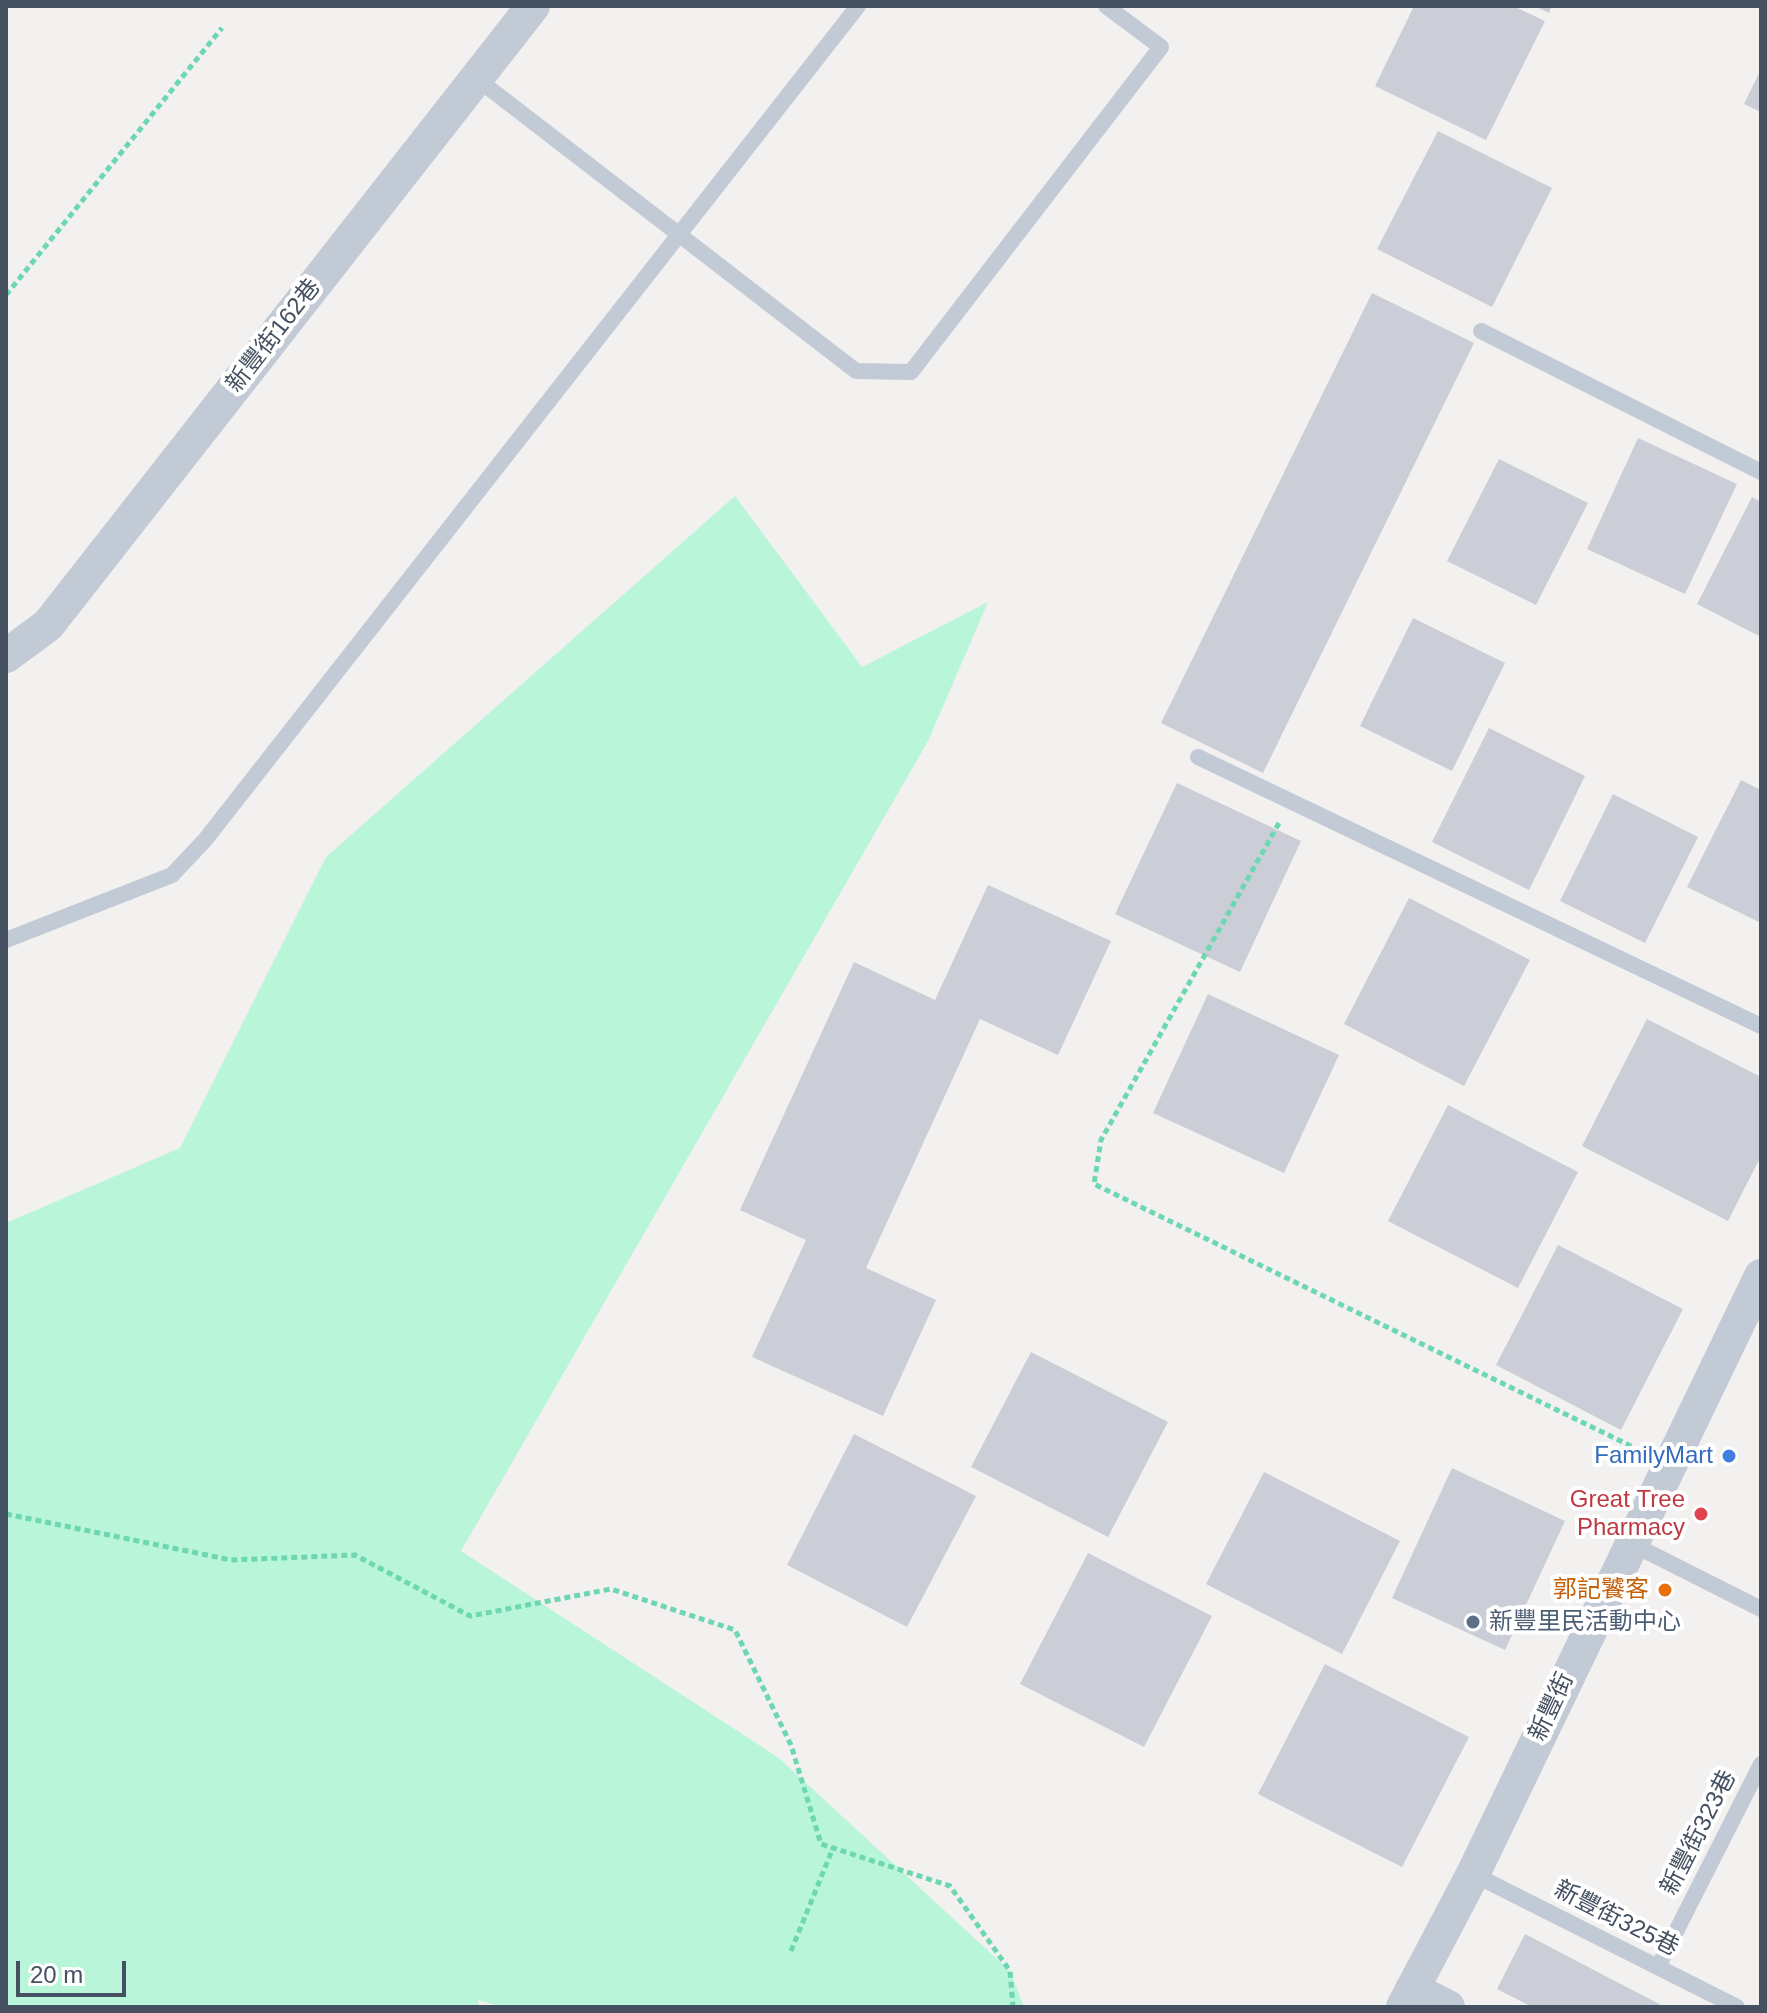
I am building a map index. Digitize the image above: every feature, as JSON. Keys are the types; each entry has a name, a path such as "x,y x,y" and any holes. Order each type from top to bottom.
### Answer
{"street":[{"name":"新豐街162巷","path":"6,656 48,625 533,6"},
{"name":"新豐街","path":"1408,1998 1473,1874 1761,1276"},
{"path":"1408,1998 1448,2007"}],"lane":[{"path":"6,940 172,875 205,840 858,6"},
{"path":"476,78 680,232 856,371 911,372 1161,47 1106,6"},
{"path":"1481,331 1761,472"},
{"path":"1198,757 1761,1026"},
{"path":"1630,1543 1761,1609"},
{"name":"新豐街323巷","path":"1658,1967 1761,1764"},
{"name":"新豐街325巷","path":"1473,1874 1737,2007"}],"path":[{"path":"6,295 222,28"},
{"path":"1291,802 1101,1140 1094,1184 1669,1465"},
{"path":"6,1514 231,1560 355,1555 470,1616 611,1589 735,1630 791,1745 821,1844 950,1886 1010,1971 1013,2007"},
{"path":"791,1951 833,1848"}],"green space":[{"path":"735,496 862,667 988,602 928,741 461,1551 779,1758 1010,1971 1024,2007 503,2007 478,2000 479,2007 6,2007 6,1223 180,1148 326,857"}],"building":[{"path":"1414,6 1513,6 1545,21 1486,140 1375,86"},
{"path":"1534,6 1552,6 1549,13"},
{"path":"1761,69 1761,112 1744,104"},
{"path":"1438,131 1552,188 1492,307 1377,249"},
{"path":"1372,293 1474,343 1263,773 1161,723"},
{"path":"1638,438 1737,484 1685,594 1587,549"},
{"path":"1499,459 1588,503 1536,605 1447,561"},
{"path":"1752,497 1761,502 1761,637 1697,604"},
{"path":"1413,618 1505,663 1452,771 1360,726"},
{"path":"1489,728 1585,776 1529,890 1432,842"},
{"path":"1741,780 1761,790 1761,923 1687,887"},
{"path":"1177,783 1301,841 1240,972 1115,914"},
{"path":"1613,794 1698,837 1645,943 1560,901"},
{"path":"988,885 1111,941 1058,1055 980,1019 866,1268 936,1300 883,1416 752,1357 806,1240 740,1210 854,962 935,1000"},
{"path":"1409,898 1530,960 1464,1086 1344,1024"},
{"path":"1208,994 1339,1055 1284,1173 1153,1113"},
{"path":"1647,1019 1761,1077 1761,1156 1728,1221 1582,1146"},
{"path":"1448,1105 1578,1172 1518,1288 1388,1221"},
{"path":"1558,1245 1683,1309 1621,1430 1496,1365"},
{"path":"1031,1352 1168,1422 1108,1537 971,1467"},
{"path":"854,1434 976,1496 907,1627 787,1565"},
{"path":"1452,1468 1565,1521 1505,1650 1392,1598"},
{"path":"1264,1472 1400,1541 1342,1654 1206,1584"},
{"path":"1088,1553 1212,1616 1144,1747 1020,1684"},
{"path":"1325,1664 1469,1737 1402,1867 1258,1794"},
{"path":"1525,1934 1665,2007 1532,2007 1497,1989"}],"place":[{"name":"FamilyMart","path":"1729,1456"},
{"name":"Great Tree Pharmacy","path":"1701,1514"},
{"name":"郭記饕客","path":"1665,1590"},
{"name":"新豐里民活動中心","path":"1473,1622"}]}
